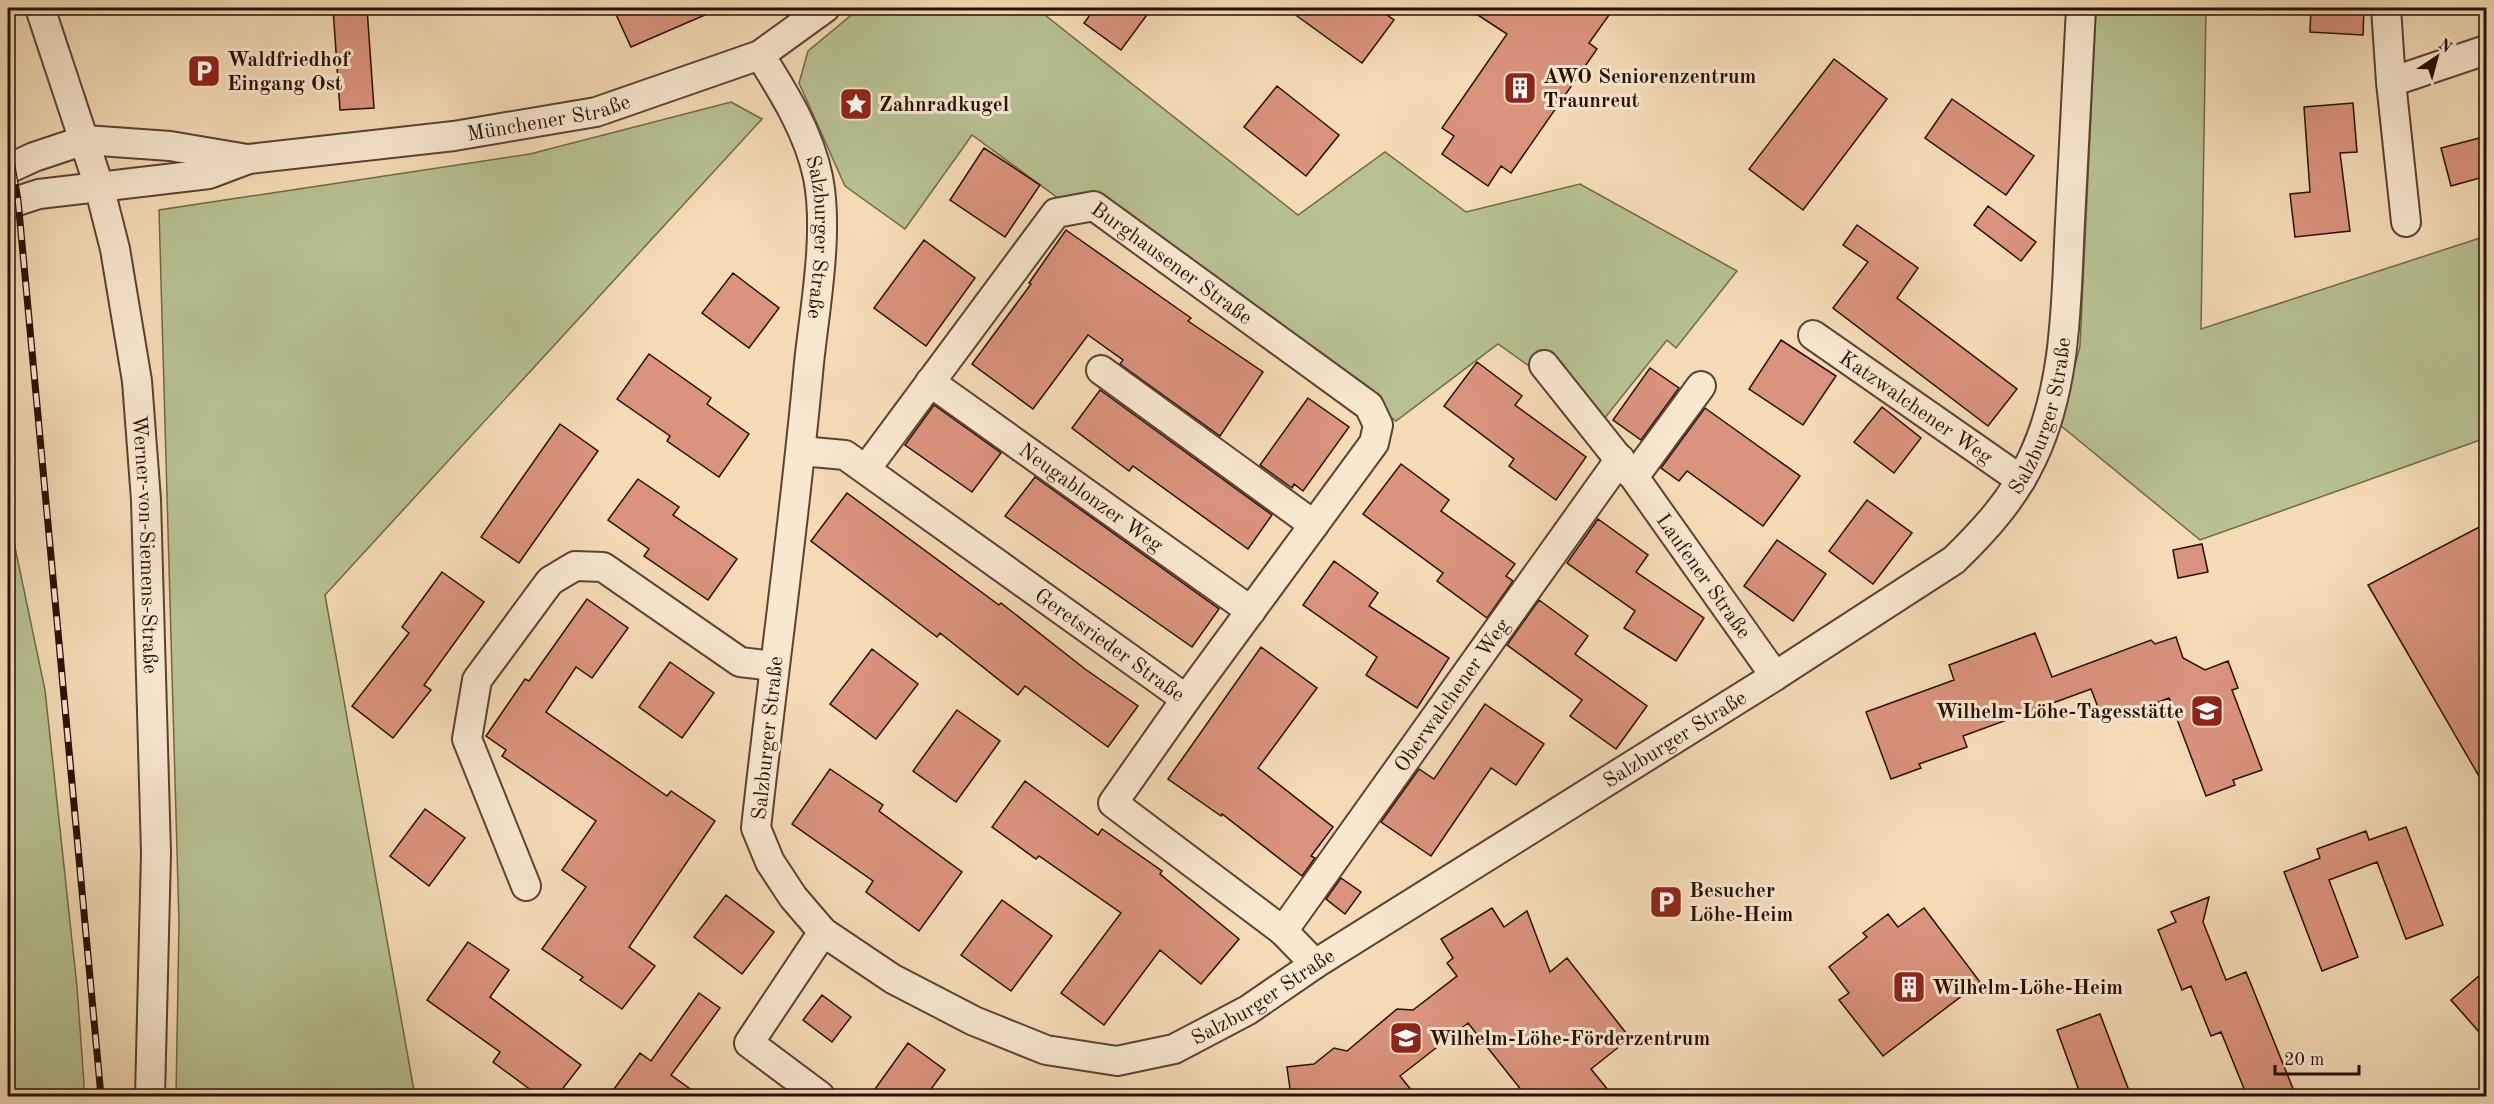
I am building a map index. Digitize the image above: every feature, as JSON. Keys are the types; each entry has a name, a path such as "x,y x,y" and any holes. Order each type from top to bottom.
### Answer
{"street":[{"name":"Werner-von-Siemens-Straße","path":"40,8 86,140 99,186 114,249 137,381 146,500 156,853 150,1096"},
{"name":"Münchener Straße","path":"8,204 39,194 209,174 249,159 454,136 596,112 760,55 825,8"},
{"name":"Salzburger Straße","path":"760,55 791,105 806,140 818,176 823,219 801,451 756,828 770,862 792,897 823,932 893,979 974,1021 1046,1050 1117,1061 1174,1049 1248,1010 1315,964 1775,676 1954,560 1979,536 2004,507 2033,457 2052,402 2064,340 2081,8"},
{"path":"2386,8 2391,82 2406,222"},
{"path":"2391,82 2487,50"},
{"name":"Münchener Straße","path":"86,140 170,146 249,159"},
{"path":"8,169 34,157 86,140"},
{"name":"Burghausener Straße","path":"866,469 1056,213 1094,206 1369,406 1378,425 1374,443 1186,699"},
{"name":"Katzwalchener Weg","path":"1813,334 2021,480"},
{"name":"Laufener Straße","path":"1545,365 1627,468 1775,676"},
{"path":"1101,370 1314,525"},
{"name":"Neugablonzer Weg","path":"930,382 1251,611"},
{"path":"1627,468 1701,386"},
{"name":"Geretsrieder Straße","path":"801,451 845,455 1186,699 1113,803 1283,931 1315,964"},
{"name":"Oberwalchener Weg","path":"1283,931 1627,468"},
{"path":"526,886 467,739 477,680 550,581 575,566 603,567 740,662 774,666"},
{"path":"820,1096 749,1043 823,932"}],"green space":[{"path":"860,8 1036,8 1298,215 1385,152 1466,212 1580,184 1737,271 1676,348 1667,340 1604,419 1498,344 1396,421 1098,200 1062,201 972,135 905,229 845,186 799,83 808,51"},
{"path":"2096,8 2206,8 2201,329 2486,236 2486,438 2200,540 2060,425 2080,346"},
{"path":"731,102 762,119 325,595 415,1096 176,1096 179,922 159,210 530,154"},
{"path":"8,514 45,690 77,987 83,1096 8,1096"}],"building":[{"path":"333,8 367,8 374,108 340,110"},
{"path":"613,8 721,8 631,47"},
{"path":"1095,8 1152,8 1121,50 1084,23"},
{"path":"1286,8 1377,8 1394,20 1362,63"},
{"name":"AWO Seniorenzentrum Traunreut","path":"1467,8 1614,8 1589,43 1597,49 1511,173 1501,166 1488,186 1442,154 1454,136 1442,128 1507,34"},
{"path":"2311,8 2364,8 2363,35 2310,32"},
{"path":"1834,59 1887,99 1803,210 1749,169"},
{"path":"1277,86 1339,135 1306,176 1244,127"},
{"path":"1952,99 2034,156 2006,195 1925,138"},
{"path":"2353,103 2357,152 2340,153 2350,231 2295,237 2290,194 2310,192 2304,107"},
{"path":"2487,136 2487,176 2451,186 2441,148"},
{"path":"984,148 1040,185 1005,237 950,200"},
{"path":"1988,206 2036,242 2021,261 1974,225"},
{"path":"1857,225 1918,268 1897,298 2017,389 1988,426 1833,308 1868,262 1843,245"},
{"path":"1066,230 1191,318 1188,321 1263,372 1220,436 1120,364 1123,360 1088,335 1033,409 972,364 1031,284 1029,283"},
{"path":"924,240 975,278 926,346 874,308"},
{"path":"733,273 779,308 749,348 702,313"},
{"path":"1781,340 1836,376 1803,425 1749,389"},
{"path":"649,354 711,398 707,404 749,434 719,477 667,441 670,436 617,399"},
{"path":"1477,362 1522,396 1515,405 1586,457 1556,500 1509,466 1514,459 1444,406"},
{"path":"1650,368 1679,388 1641,440 1613,420"},
{"path":"1100,390 1272,515 1248,549 1133,466 1129,471 1072,428"},
{"path":"1308,398 1349,427 1303,491 1294,484 1292,488 1260,465"},
{"path":"934,405 1001,453 972,492 905,445"},
{"path":"1882,407 1921,438 1894,473 1854,442"},
{"path":"1705,408 1800,476 1763,526 1687,471 1679,481 1661,468"},
{"path":"560,424 598,451 519,563 481,537"},
{"path":"1401,464 1449,500 1441,511 1515,564 1506,576 1513,581 1487,618 1437,581 1443,573 1363,514"},
{"path":"1035,477 1219,609 1192,647 1005,516"},
{"path":"638,479 679,507 673,515 737,559 708,600 644,556 649,549 608,520"},
{"path":"847,493 999,605 1001,603 1085,669 1138,706 1108,747 1025,686 1018,695 940,633 937,637 811,541"},
{"path":"1867,500 1912,533 1873,584 1829,551"},
{"path":"1598,519 1648,555 1636,572 1704,618 1676,661 1624,628 1635,611 1567,563"},
{"path":"2487,523 2487,790 2368,585"},
{"path":"1777,540 1826,574 1793,621 1744,586"},
{"path":"2202,544 2208,572 2178,578 2173,550"},
{"path":"1334,561 1378,593 1369,606 1449,658 1417,708 1366,675 1377,657 1303,605"},
{"path":"442,572 484,602 424,685 431,690 393,738 352,706 409,633 402,627"},
{"path":"587,599 628,628 592,678 576,667 546,712 667,796 671,791 715,821 629,947 655,966 622,1009 580,980 583,977 542,949 586,887 562,870 596,821 502,756 506,750 486,736 525,679 529,681"},
{"path":"1539,600 1588,636 1575,654 1647,706 1616,749 1570,716 1582,700 1507,645"},
{"path":"2035,633 2052,677 2151,640 2155,644 2176,637 2183,658 2205,670 2228,661 2238,688 2232,690 2262,770 2233,780 2235,785 2206,796 2169,698 2104,723 2091,689 1963,736 1967,747 1919,764 1921,768 1891,779 1866,712 1954,680 1949,665"},
{"path":"1261,647 1317,688 1258,768 1333,827 1311,856 1315,858 1302,876 1222,814 1221,816 1168,779"},
{"path":"872,649 918,684 876,739 830,704"},
{"path":"670,662 714,693 682,738 639,707"},
{"path":"1485,704 1544,744 1516,785 1491,768 1431,856 1381,822 1419,769 1434,779"},
{"path":"957,710 1000,741 956,802 913,771"},
{"path":"830,769 883,805 879,811 962,872 919,931 866,892 873,881 792,824"},
{"path":"1025,781 1098,835 1102,829 1162,871 1160,874 1239,939 1201,984 1160,950 1104,1025 1061,993 1121,913 1039,856 1036,859 992,827"},
{"path":"425,809 465,838 429,886 390,856"},
{"path":"2406,827 2443,925 2406,939 2377,862 2329,880 2358,957 2322,971 2284,872 2320,858 2317,849 2366,831 2369,840"},
{"path":"1341,878 1361,892 1345,914 1326,899"},
{"path":"726,895 774,932 742,974 694,937"},
{"path":"2209,897 2203,922 2226,980 2246,972 2296,1096 2247,1096 2221,1032 2211,1036 2191,986 2182,990 2158,930 2176,922 2171,912"},
{"path":"1002,900 1052,936 1011,991 961,955"},
{"path":"1492,908 1504,927 1527,911 1550,972 1567,958 1630,1038 1591,1069 1613,1096 1526,1096 1468,1023 1400,1076 1416,1096 1291,1096 1287,1067 1314,1064 1334,1048 1347,1051 1397,1009 1413,1010 1457,976 1447,963 1453,958 1441,939"},
{"name":"Wilhelm-Löhe-Heim","path":"1924,908 1980,982 1883,1056 1839,1000 1849,993 1829,967 1867,937 1863,933 1888,914 1898,927"},
{"path":"468,942 509,970 490,997 581,1065 557,1096 539,1096 493,1062 500,1052 427,1000"},
{"path":"2487,969 2487,1041 2451,1000"},
{"path":"699,993 720,1008 671,1075 700,1096 609,1096 640,1053 651,1061"},
{"path":"822,995 851,1017 832,1042 803,1020"},
{"path":"2100,1014 2131,1096 2081,1096 2057,1030"},
{"path":"908,1043 945,1070 926,1096 870,1096"}],"railway":[{"path":"8,143 18,200 101,1096"}],"place":[{"name":"Waldfriedhof Eingang Ost","path":"204,71"},
{"name":"AWO Seniorenzentrum Traunreut","path":"1520,88"},
{"name":"Zahnradkugel","path":"856,104"},
{"name":"Wilhelm-Löhe-Tagesstätte","path":"2207,711"},
{"name":"Besucher Löhe-Heim","path":"1666,902"},
{"name":"Wilhelm-Löhe-Heim","path":"1909,987"},
{"name":"Wilhelm-Löhe-Förderzentrum","path":"1406,1038"}]}
